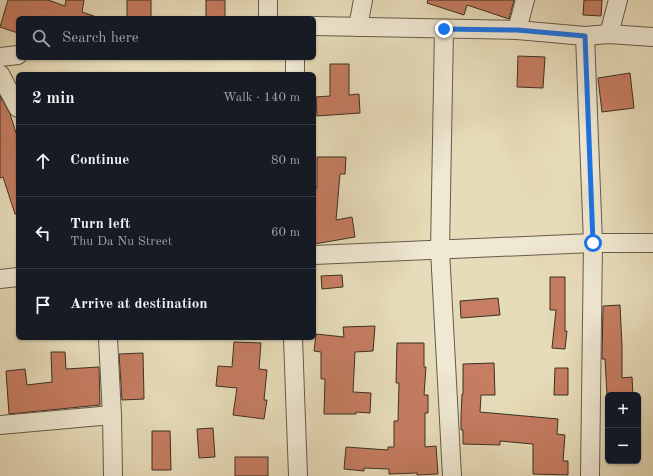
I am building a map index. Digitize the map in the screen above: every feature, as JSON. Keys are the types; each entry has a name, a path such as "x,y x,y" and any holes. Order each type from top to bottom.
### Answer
{"street":[{"path":"268,0 268,16"},
{"path":"358,27 363,0"},
{"path":"517,30 524,0"},
{"path":"609,34 618,0"},
{"path":"316,26 517,30 585,36 609,34 653,37"},
{"path":"444,29 440,250 452,476"},
{"path":"585,36 593,243 590,476"},
{"path":"0,57 16,55"},
{"path":"295,60 295,72"},
{"path":"0,74 16,104"},
{"path":"316,256 593,243 653,243"},
{"path":"0,279 16,277"},
{"path":"108,340 113,476"},
{"path":"293,340 298,476"},
{"path":"0,425 112,416"}],"building":[{"path":"8,0 48,0 65,6 66,0 84,0 82,12 94,16 16,16 16,32 0,27"},
{"path":"127,0 151,0 151,16 127,16"},
{"path":"206,0 225,0 225,16 206,16"},
{"path":"428,0 514,0 509,19 467,5 464,15 427,3"},
{"path":"584,0 602,0 601,16 583,15"},
{"path":"518,56 545,57 543,88 517,87"},
{"path":"330,64 349,64 349,95 359,94 360,113 317,116 316,97 330,96"},
{"path":"630,73 634,108 602,112 598,78"},
{"path":"0,96 10,114 16,133 16,214 3,177 0,178"},
{"path":"317,157 346,157 345,174 340,174 336,220 352,217 355,237 316,244"},
{"path":"342,275 343,287 322,289 321,276"},
{"path":"550,277 565,277 565,331 567,331 565,349 552,348 556,310 550,310"},
{"path":"498,298 500,315 461,318 460,301"},
{"path":"620,305 622,378 632,377 633,392 607,392 605,359 602,359 603,306"},
{"path":"375,326 373,351 355,352 353,392 371,393 370,413 356,412 356,414 324,414 325,379 321,379 321,352 314,351 316,334 344,337 343,327"},
{"path":"234,342 261,343 259,369 267,370 264,400 267,400 264,419 233,415 237,388 216,386 218,366 232,367"},
{"path":"397,343 424,343 424,367 426,367 424,395 428,395 428,413 425,413 425,447 436,446 438,474 389,474 389,469 364,468 364,471 344,469 346,447 388,450 388,447 394,447 394,421 398,421 399,383 396,383"},
{"path":"51,352 65,352 66,369 99,367 100,405 9,414 6,371 25,369 27,385 52,382"},
{"path":"143,353 144,399 122,400 119,354"},
{"path":"494,363 495,395 481,395 480,412 558,419 557,434 565,435 563,461 568,461 568,475 533,474 533,444 500,441 500,445 463,444 461,416 463,364"},
{"path":"555,368 568,368 568,395 554,395"},
{"path":"213,428 215,457 199,458 197,429"},
{"path":"152,431 170,431 171,470 152,470"},
{"path":"235,457 268,457 268,476 235,476"}],"route":[{"path":"444,29 517,30 585,36 593,243"}]}
